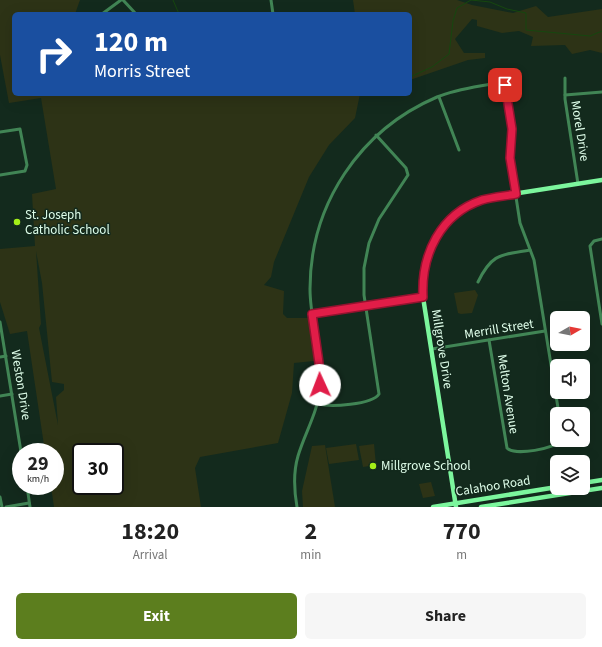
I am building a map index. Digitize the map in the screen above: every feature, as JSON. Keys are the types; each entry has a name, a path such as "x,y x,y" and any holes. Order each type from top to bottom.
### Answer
{"street":[{"path":"105,12 122,0 134,12"},
{"path":"271,0 274,12"},
{"path":"565,78 565,95"},
{"path":"297,507 294,481 298,458 318,404 320,375 310,289 312,261 320,221 342,175 376,135 411,110 438,96 496,83 505,85 512,124 510,158 521,228 534,260 558,407"},
{"name":"Morel Drive","path":"578,184 565,95 602,92"},
{"path":"438,96 459,150"},
{"path":"0,132 20,130 27,165 25,171 0,175"},
{"path":"318,404 331,406 371,400 377,396 379,390 365,306 363,282 369,243 385,207 408,175 406,168 376,135"},
{"name":"Millgrove Drive","path":"456,505 423,297 423,272 427,255 437,235 445,225 458,213 472,204 488,198 602,180"},
{"path":"602,239 594,241 590,246 602,324"},
{"path":"478,282 484,270 495,258 530,250"},
{"path":"597,294 602,293"},
{"path":"312,314 423,297"},
{"name":"Weston Drive","path":"0,322 20,443"},
{"name":"Merrill Street","path":"432,349 545,332"},
{"name":"Melton Avenue","path":"489,340 506,443 510,450 517,452 550,446"},
{"path":"0,357 6,356"},
{"path":"0,396 12,394"},
{"path":"590,482 602,480"},
{"name":"Calahoo Road","path":"433,507 456,505 550,488"},
{"name":"Calahoo Road","path":"481,507 602,488"},
{"path":"6,507 30,505 28,495"},
{"path":"0,497 2,507"}],"green space":[{"path":"0,0 80,0 76,12 12,12 12,96 360,96 355,118 329,145 309,177 274,262 271,277 264,285 284,291 283,314 287,318 308,318 314,361 294,363 292,393 278,443 200,457 195,468 201,507 54,507 52,495 64,495 64,443 44,443 27,331 10,334 0,302 0,249 35,246 32,194 56,189 41,98 9,103 0,55","holes":["36,251 42,283 52,382 64,384 64,390 56,397 58,425 39,328 41,324"]},
{"path":"353,0 457,0 472,5 513,13 536,6 548,17 602,9 602,53 590,50 572,54 565,45 531,46 533,37 519,31 502,33 477,26 477,20 472,19 455,39 464,53 485,53 485,58 468,60 412,79 412,12 355,12"},
{"path":"475,290 478,295 472,313 458,313 454,293"},
{"path":"356,444 359,460 329,464 326,448"},
{"path":"374,444 376,465 363,467 359,446"},
{"path":"325,445 335,507 303,507 302,491 312,446"},
{"path":"431,482 435,496 423,498 419,484"}],"waterway":[{"path":"173,0 178,12"},
{"path":"412,76 432,67 449,54 453,21 457,8 471,0 490,2 507,9 526,13 526,30 590,36 602,31"}],"place":[{"name":"St. Joseph Catholic School","path":"17,222"},
{"name":"Millgrove School","path":"373,466"}],"route":[{"path":"320,385 319,363 312,314 423,297 422,280 424,264 431,246 445,225 458,213 472,204 488,198 516,194 510,158 512,119 507,88 505,85"}]}
